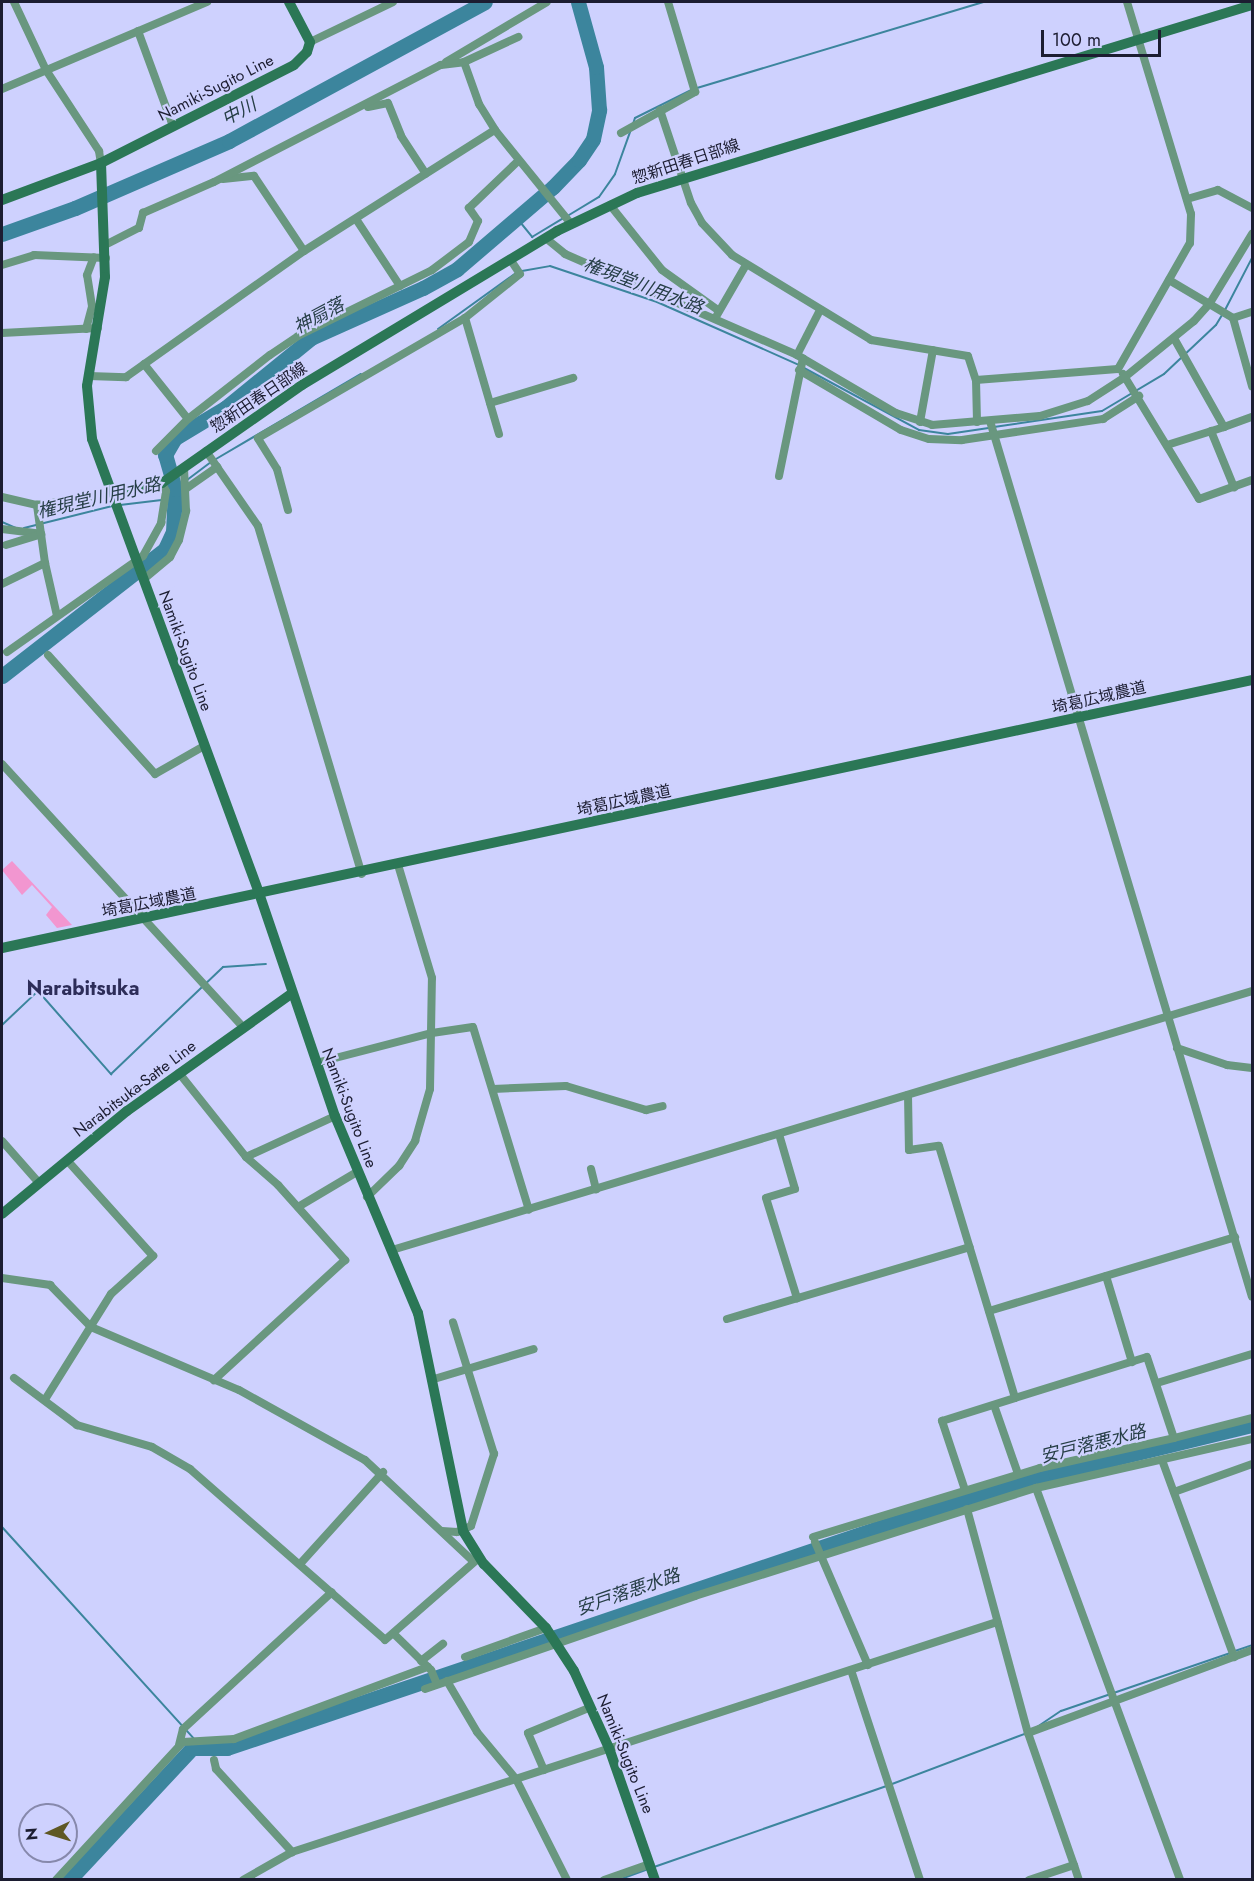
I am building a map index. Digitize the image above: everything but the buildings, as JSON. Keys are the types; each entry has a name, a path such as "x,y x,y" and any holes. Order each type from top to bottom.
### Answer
{"main road":[{"path":"289,2 310,42"},
{"name":"惣新田春日部線","path":"162,483 302,385 510,259 548,240 571,224 610,205 681,177 1252,5"},
{"name":"Namiki-Sugito Line","path":"100,163 294,65 307,52 310,42"},
{"path":"2,200 100,163 105,243 100,257 92,328 89,376 91,432 137,560"},
{"path":"114,493 162,483"},
{"name":"Namiki-Sugito Line","path":"137,560 260,896 291,993 335,1116 367,1197 418,1313 434,1379 463,1531 476,1560 546,1628 557,1644 591,1707 609,1749 655,1880"},
{"name":"埼葛広域農道","path":"2,948 260,896 1252,680"},
{"name":"Narabitsuka-Satte Line","path":"2,1214 179,1073 291,993"}],"street":[{"path":"14,2 46,70 99,151 100,163"},
{"path":"2,89 207,2"},
{"path":"310,42 393,2"},
{"path":"105,243 139,228 143,213 218,179 359,108 441,65 547,2"},
{"path":"621,133 695,92 668,2"},
{"path":"1118,369 1190,243 1191,214 1127,2"},
{"path":"138,31 173,126"},
{"path":"441,65 464,62 518,37"},
{"path":"464,62 479,104 495,130 517,162 571,224"},
{"path":"359,108 388,103 401,136 426,174"},
{"path":"660,110 681,177 702,223 746,265 871,340 968,356 976,380 977,422"},
{"path":"89,376 126,377 304,251 495,130"},
{"path":"156,451 188,419 298,336 432,270 469,242 478,221 469,208 517,162"},
{"path":"218,179 254,176 304,251"},
{"path":"1187,199 1218,190 1252,208"},
{"path":"610,205 662,270 719,311"},
{"path":"356,219 400,286"},
{"path":"548,240 565,254 800,356 896,413 932,425 990,421 1062,411 1088,401 1125,377 1174,340 1210,303 1252,234"},
{"path":"2,265 34,255 100,257"},
{"path":"2,333 92,328 92,306 87,275 100,257"},
{"path":"288,510 278,470 258,438 465,318 520,274 510,259"},
{"path":"715,319 746,265"},
{"path":"1169,280 1233,318 1252,386"},
{"path":"778,476 800,356 820,310"},
{"path":"1233,318 1252,312"},
{"path":"465,318 499,434"},
{"path":"1174,340 1224,427"},
{"path":"920,422 933,350"},
{"path":"144,364 188,419"},
{"path":"1118,369 1139,396 1199,498 1252,480"},
{"path":"976,380 1118,369"},
{"path":"799,370 901,430 929,439 994,435 1103,419 1139,396"},
{"path":"490,402 573,378"},
{"path":"1167,445 1252,417"},
{"path":"990,421 1252,1297"},
{"path":"929,439 932,425"},
{"path":"1211,431 1234,487"},
{"path":"206,451 258,526 362,874"},
{"path":"187,489 217,467"},
{"path":"144,579 175,549 186,511 187,489 184,468"},
{"path":"7,652 137,560 158,532 164,507 162,483"},
{"path":"2,497 37,505 114,493"},
{"path":"37,505 45,563 57,616"},
{"path":"2,529 41,534"},
{"path":"6,545 41,534"},
{"path":"2,584 45,563"},
{"path":"48,656 155,774 204,746"},
{"path":"2,764 243,1027"},
{"path":"367,1197 399,1166 415,1141 430,1089 432,978 398,866"},
{"path":"392,1250 1252,991"},
{"path":"316,1063 432,1032 473,1027 528,1210"},
{"path":"1177,1048 1227,1065 1252,1068"},
{"path":"179,1073 246,1157 298,1207 345,1260 214,1380"},
{"path":"493,1089 566,1086 646,1110 663,1106"},
{"path":"908,1095 909,1150 939,1146 1016,1398"},
{"path":"246,1157 335,1116"},
{"path":"779,1134 795,1189 766,1198 797,1298"},
{"path":"2,1141 39,1183"},
{"path":"46,1398 111,1294 153,1256 67,1160"},
{"path":"591,1169 596,1190"},
{"path":"298,1207 357,1172"},
{"path":"989,1311 1235,1237"},
{"path":"727,1318 969,1247"},
{"path":"1106,1276 1132,1362"},
{"path":"2,1278 50,1285 91,1327 239,1390 382,1472 442,1531 476,1560 385,1640 190,1469 153,1447 77,1425 46,1398 14,1378"},
{"path":"442,1531 463,1531 471,1526 494,1454 453,1322"},
{"path":"434,1379 534,1349"},
{"path":"1156,1383 1252,1354"},
{"path":"964,1490 942,1421 1147,1357 1174,1438"},
{"path":"994,1405 1018,1474"},
{"path":"868,1665 814,1540 1018,1474 1252,1418"},
{"path":"425,1689 820,1555 1036,1488 1252,1438"},
{"path":"1162,1460 1234,1657"},
{"path":"1174,1492 1252,1464"},
{"path":"300,1564 382,1472"},
{"path":"1036,1488 1180,1880"},
{"path":"967,1509 1028,1733 1079,1880"},
{"path":"179,1745 183,1729 332,1592"},
{"path":"243,1880 292,1852 998,1622"},
{"path":"465,1657 546,1628"},
{"path":"394,1634 430,1668 438,1684"},
{"path":"422,1660 443,1644"},
{"path":"1028,1733 1252,1650"},
{"path":"57,1880 179,1745 192,1739 234,1739 430,1668"},
{"path":"851,1670 920,1880"},
{"path":"447,1681 477,1732 516,1779 567,1880"},
{"path":"544,1770 528,1733 591,1707"},
{"path":"214,1760 216,1769 292,1852"},
{"path":"604,1880 650,1864"},
{"path":"1029,1880 1074,1865"}],"shaded area":[{"path":"12,861 72,925 57,928 46,915 52,907 32,885 22,895 2,870"}],"waterway":[{"name":"中川","path":"2,234 75,208 229,141 485,2"},
{"name":"神扇落","path":"2,676 165,549 173,532 175,489 165,455 175,438 225,408 311,338 423,288 457,269 553,187 579,160 593,139 599,110 596,67 578,2"},
{"path":"697,88 983,2"},
{"path":"633,124 635,118 691,90"},
{"path":"569,215 599,197 615,174 630,132"},
{"path":"516,217 532,237 564,218"},
{"name":"権現堂川用水路","path":"1225,310 1252,258"},
{"name":"権現堂川用水路","path":"522,271 550,266 657,302 799,365"},
{"name":"権現堂川用水路","path":"438,329 516,273"},
{"name":"権現堂川用水路","path":"994,427 1102,411 1164,374 1216,325 1222,315"},
{"name":"権現堂川用水路","path":"804,368 919,430 948,434 989,428"},
{"name":"権現堂川用水路","path":"216,459 361,374"},
{"name":"権現堂川用水路","path":"187,480 211,462"},
{"name":"権現堂川用水路","path":"167,498 182,484"},
{"name":"権現堂川用水路","path":"120,505 162,500"},
{"name":"権現堂川用水路","path":"24,528 112,506"},
{"name":"権現堂川用水路","path":"2,522 16,528"},
{"path":"2,1025 38,991 111,1074 223,967 266,964"},
{"name":"安戸落悪水路","path":"69,1880 192,1748 227,1748 875,1529 1055,1473 1252,1425"},
{"path":"2,1527 193,1738"},
{"path":"1235,1651 1252,1645"},
{"path":"1037,1727 1061,1711 1230,1653"},
{"path":"892,1784 1027,1733"},
{"name":"安戸落悪水路","path":"199,1744 203,1749"},
{"path":"654,1867 887,1786"},
{"path":"618,1880 646,1870"}],"district":[{"name":"Narabitsuka","path":"83,988"}]}
